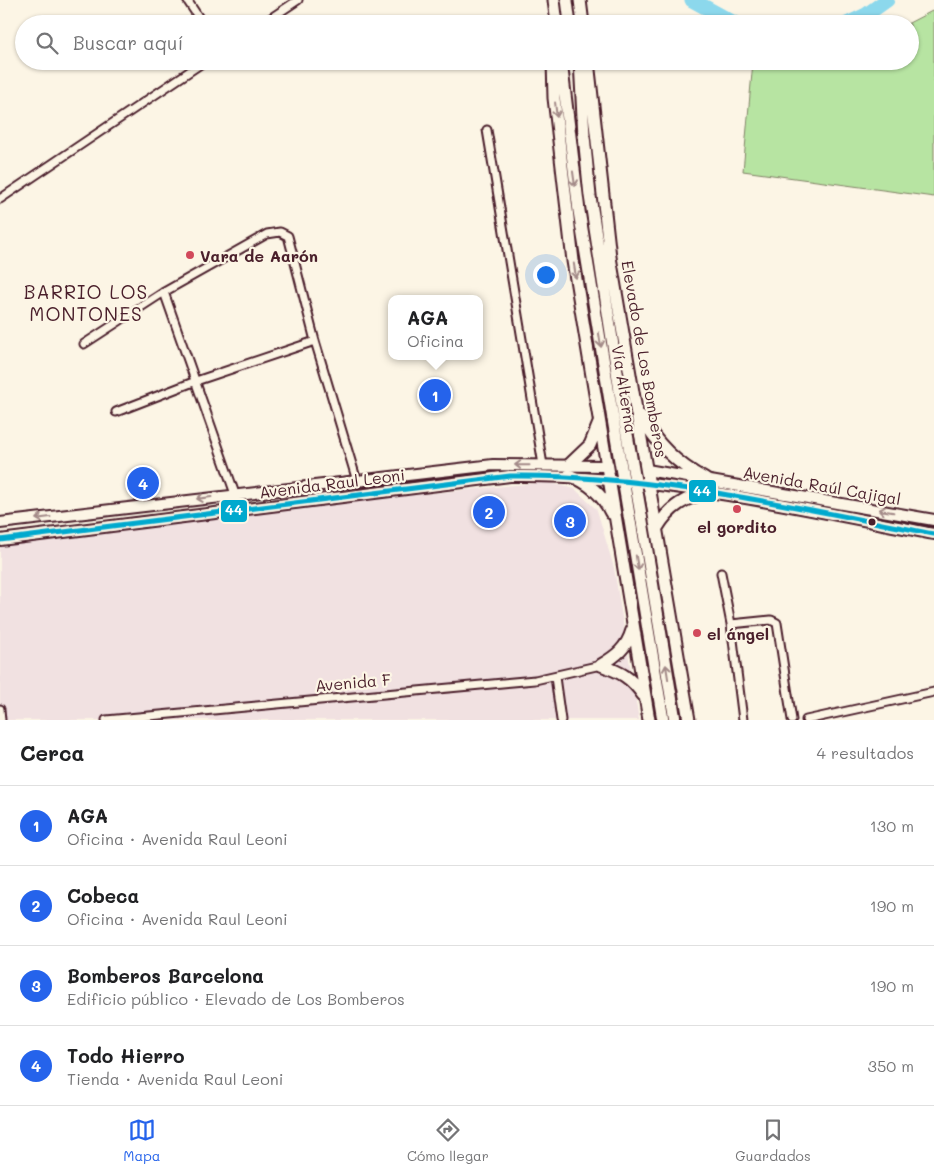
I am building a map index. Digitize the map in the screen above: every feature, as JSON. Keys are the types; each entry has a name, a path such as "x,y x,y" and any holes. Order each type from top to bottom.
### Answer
{"highway":[{"path":"552,15 553,0"},
{"path":"553,0 556,15"},
{"path":"578,15 579,0"},
{"path":"579,0 582,15"},
{"path":"553,70 554,98 573,261 649,720"},
{"name":"Vía Alterna","path":"562,70 578,202 618,418"},
{"name":"Elevado de Los Bomberos","path":"580,70 590,196 618,418 635,515"},
{"name":"Elevado de Los Bomberos","path":"589,70 610,257 689,720"},
{"path":"636,406 652,435 668,453 705,478"},
{"path":"600,422 590,445 569,470 596,491 606,504 618,534"},
{"path":"657,528 669,510 677,504 687,498 711,492"},
{"path":"635,515 663,720"},
{"path":"635,515 675,720"},
{"path":"601,665 618,655 628,643 633,626"},
{"path":"601,665 624,673 634,682 645,698"}],"main road":[{"name":"Avenida Raul Leoni","path":"0,523 493,465 543,465 608,480 711,492 934,534"},
{"name":"Avenida Raul Leoni","path":"0,540 510,476 606,466 647,470"},
{"name":"Avenida Raúl Cajigal","path":"647,470 705,478 934,520"}],"street":[{"path":"187,0 197,15"},
{"path":"276,15 298,0"},
{"path":"0,199 192,70"},
{"path":"487,130 543,465"},
{"path":"84,344 164,292 267,234 280,232 288,236 315,341 357,481"},
{"path":"164,292 235,494"},
{"path":"116,412 196,381 315,341"},
{"path":"721,573 731,624 743,720"},
{"path":"731,624 771,620 777,623 792,720"},
{"name":"Avenida F","path":"106,720 166,717 555,677 601,665"},
{"path":"555,677 561,720"},
{"path":"806,720 934,692"},
{"path":"0,709 1,720"}],"shaded area":[{"path":"547,482 575,489 597,510 614,568 639,720 0,720 0,547 276,508"}],"green space":[{"path":"934,10 934,197 743,171 752,70 919,70 919,18"}],"waterway":[{"path":"692,0 720,15"},
{"path":"866,15 887,0"}],"transit line":[{"name":"44","path":"0,540 510,476 617,480 670,486 776,503 934,534"}],"place":[{"name":"Vara de Aarón","path":"190,255"},
{"name":"AGA","path":"435,395"},
{"name":"Todo Hierro","path":"143,483"},
{"name":"el gordito","path":"737,509"},
{"name":"Cobeca","path":"489,512"},
{"name":"Bomberos Barcelona","path":"570,521"},
{"name":"el ángel","path":"697,633"}],"district":[{"name":"BARRIO LOS MONTONES","path":"86,302"}]}
